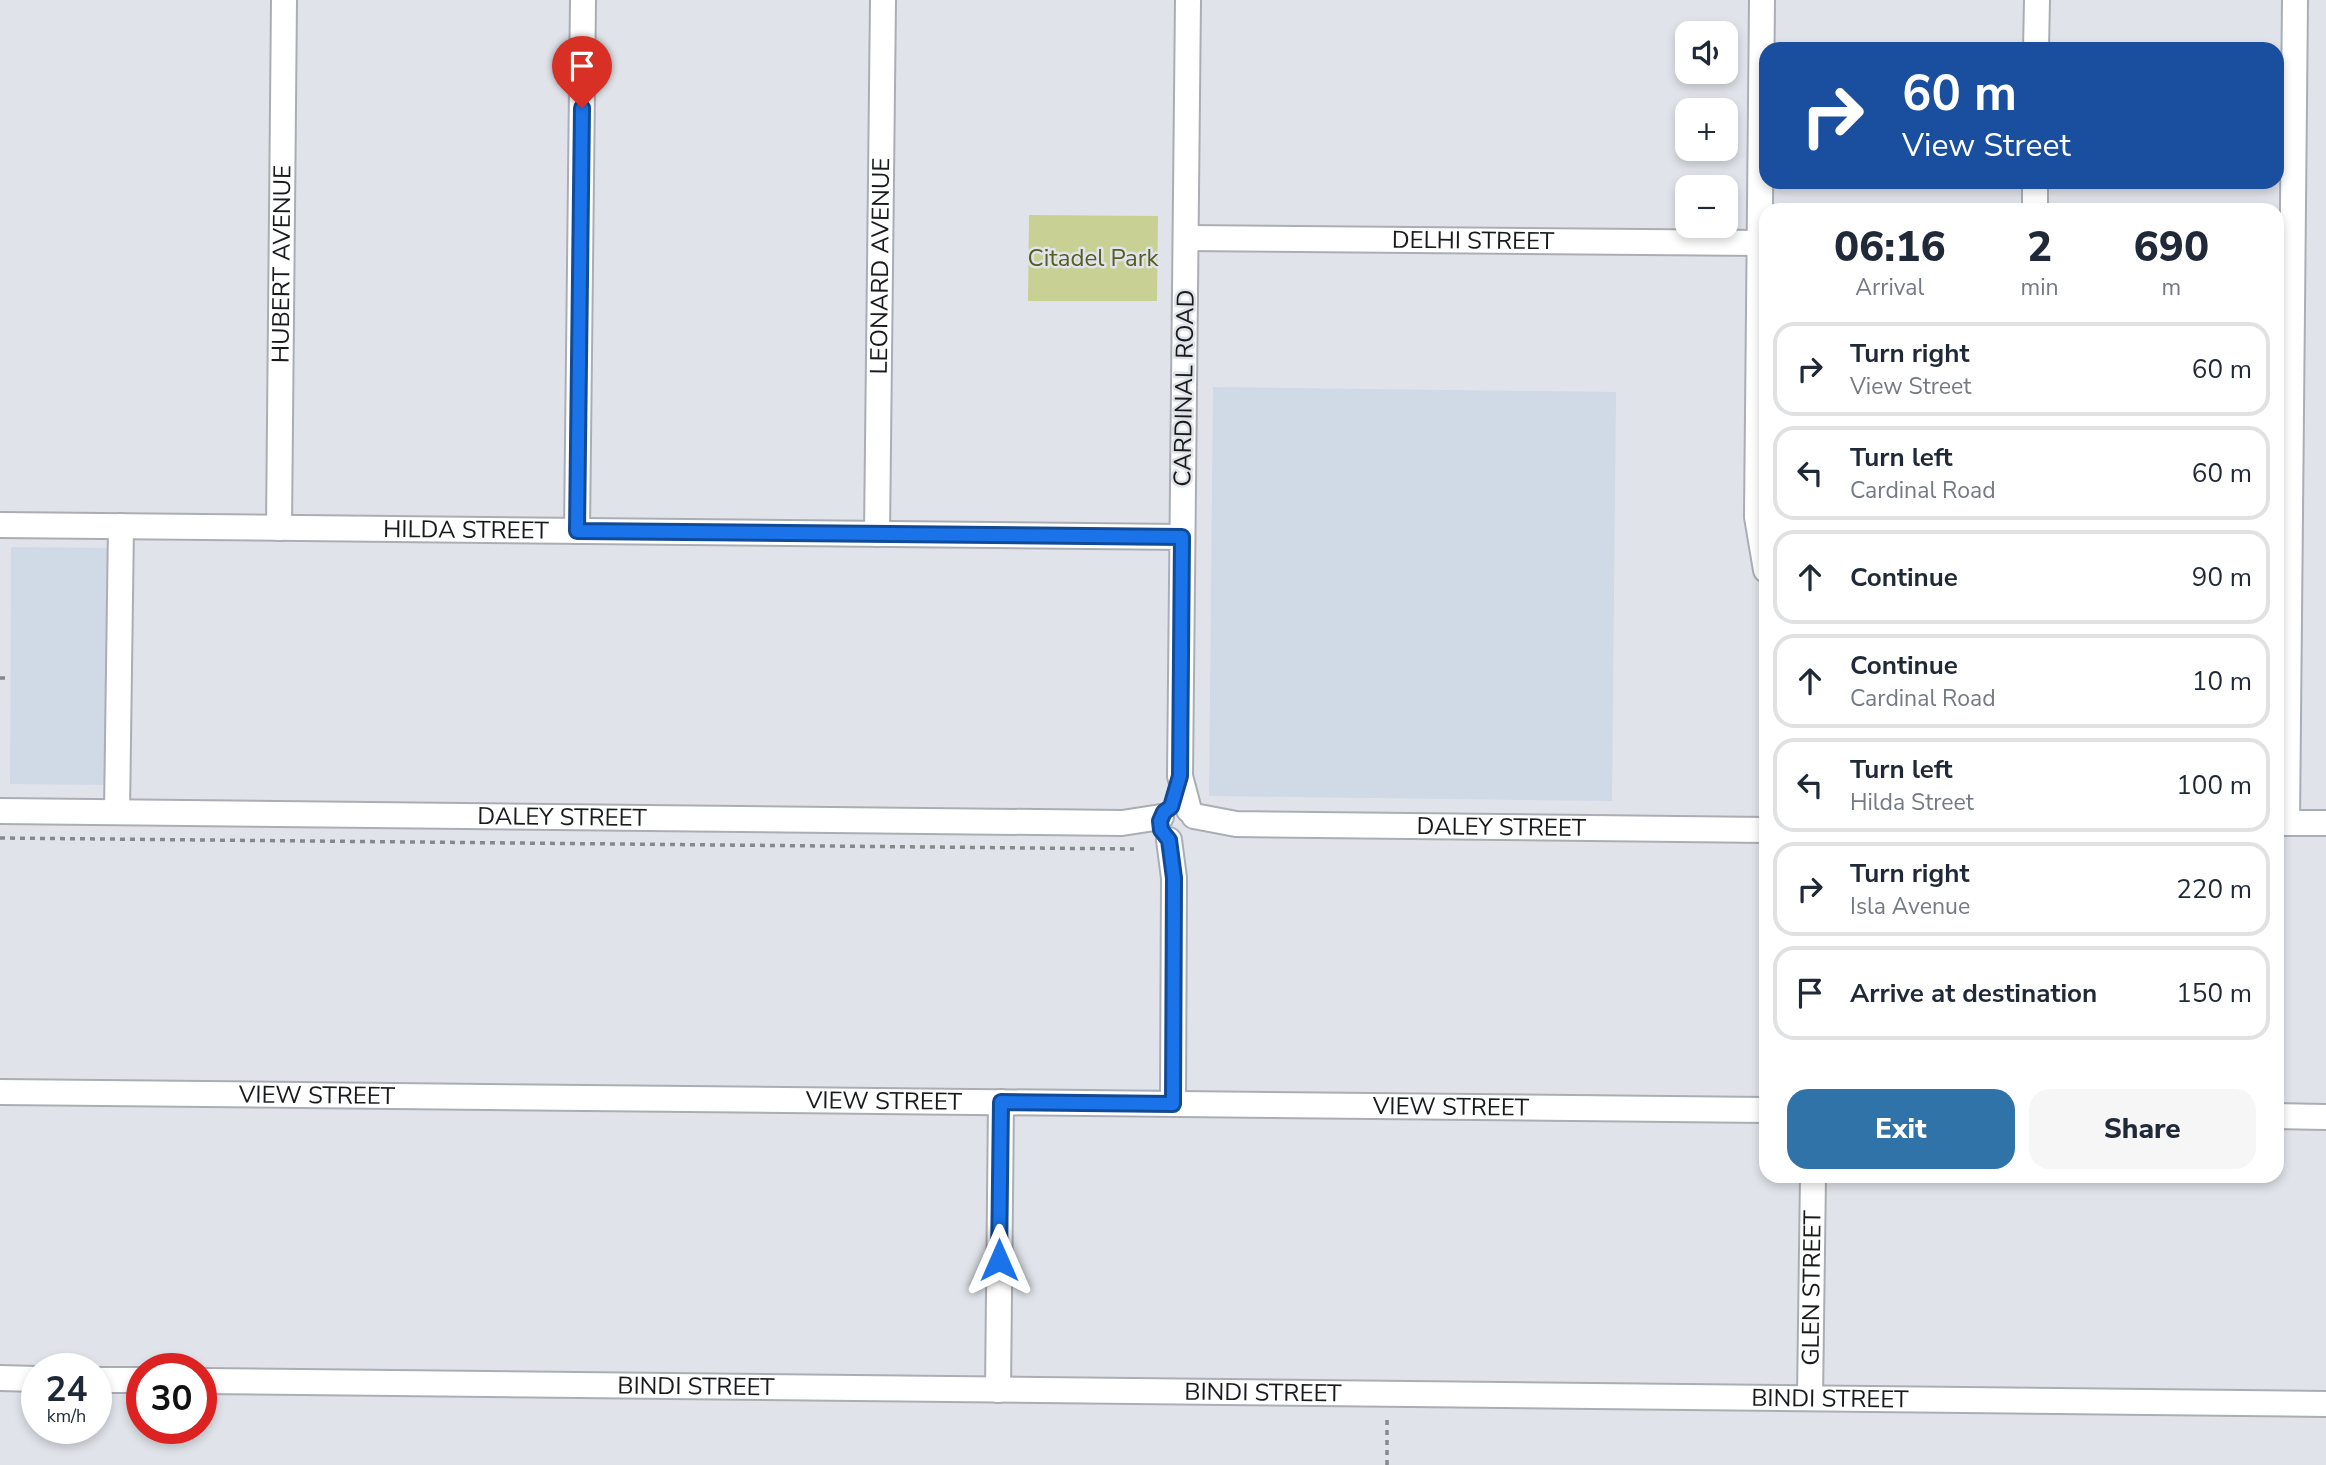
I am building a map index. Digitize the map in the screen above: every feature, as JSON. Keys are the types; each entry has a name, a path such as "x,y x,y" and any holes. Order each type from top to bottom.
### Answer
{"street":[{"name":"HUBERT AVENUE","path":"279,528 284,0"},
{"path":"577,531 583,0"},
{"name":"LEONARD AVENUE","path":"877,534 883,0"},
{"name":"CARDINAL ROAD","path":"1173,1104 1174,878 1180,776 1188,0"},
{"path":"1762,0 1762,42"},
{"path":"2036,42 2037,0"},
{"path":"2284,696 2295,0"},
{"name":"DELHI STREET","path":"1186,238 1759,243"},
{"path":"1759,334 1759,529"},
{"name":"HILDA STREET","path":"0,525 1182,537"},
{"path":"117,812 121,526"},
{"name":"DALEY STREET","path":"0,811 1759,830"},
{"path":"2284,822 2326,823"},
{"name":"VIEW STREET","path":"0,1091 1759,1110"},
{"path":"998,1390 1001,1102"},
{"path":"2284,1116 2326,1117"},
{"name":"GLEN STREET","path":"1810,1398 1813,1183"},
{"path":"0,1378 21,1379"},
{"name":"BINDI STREET","path":"217,1381 2326,1404"}],"path":[{"path":"0,678 6,678"},
{"path":"0,838 1134,849"},
{"path":"1387,1465 1388,1394"}],"shaded area":[{"path":"1213,387 1616,392 1612,801 1209,796"},
{"path":"11,547 111,548 109,785 10,784"}],"green space":[{"name":"Citadel Park","path":"1029,215 1158,216 1157,301 1028,301"}],"route":[{"path":"582,108 577,531 1182,537 1180,776 1171,807 1164,812 1160,821 1161,830 1169,840 1174,878 1173,1104 1001,1102 999,1260"}]}
